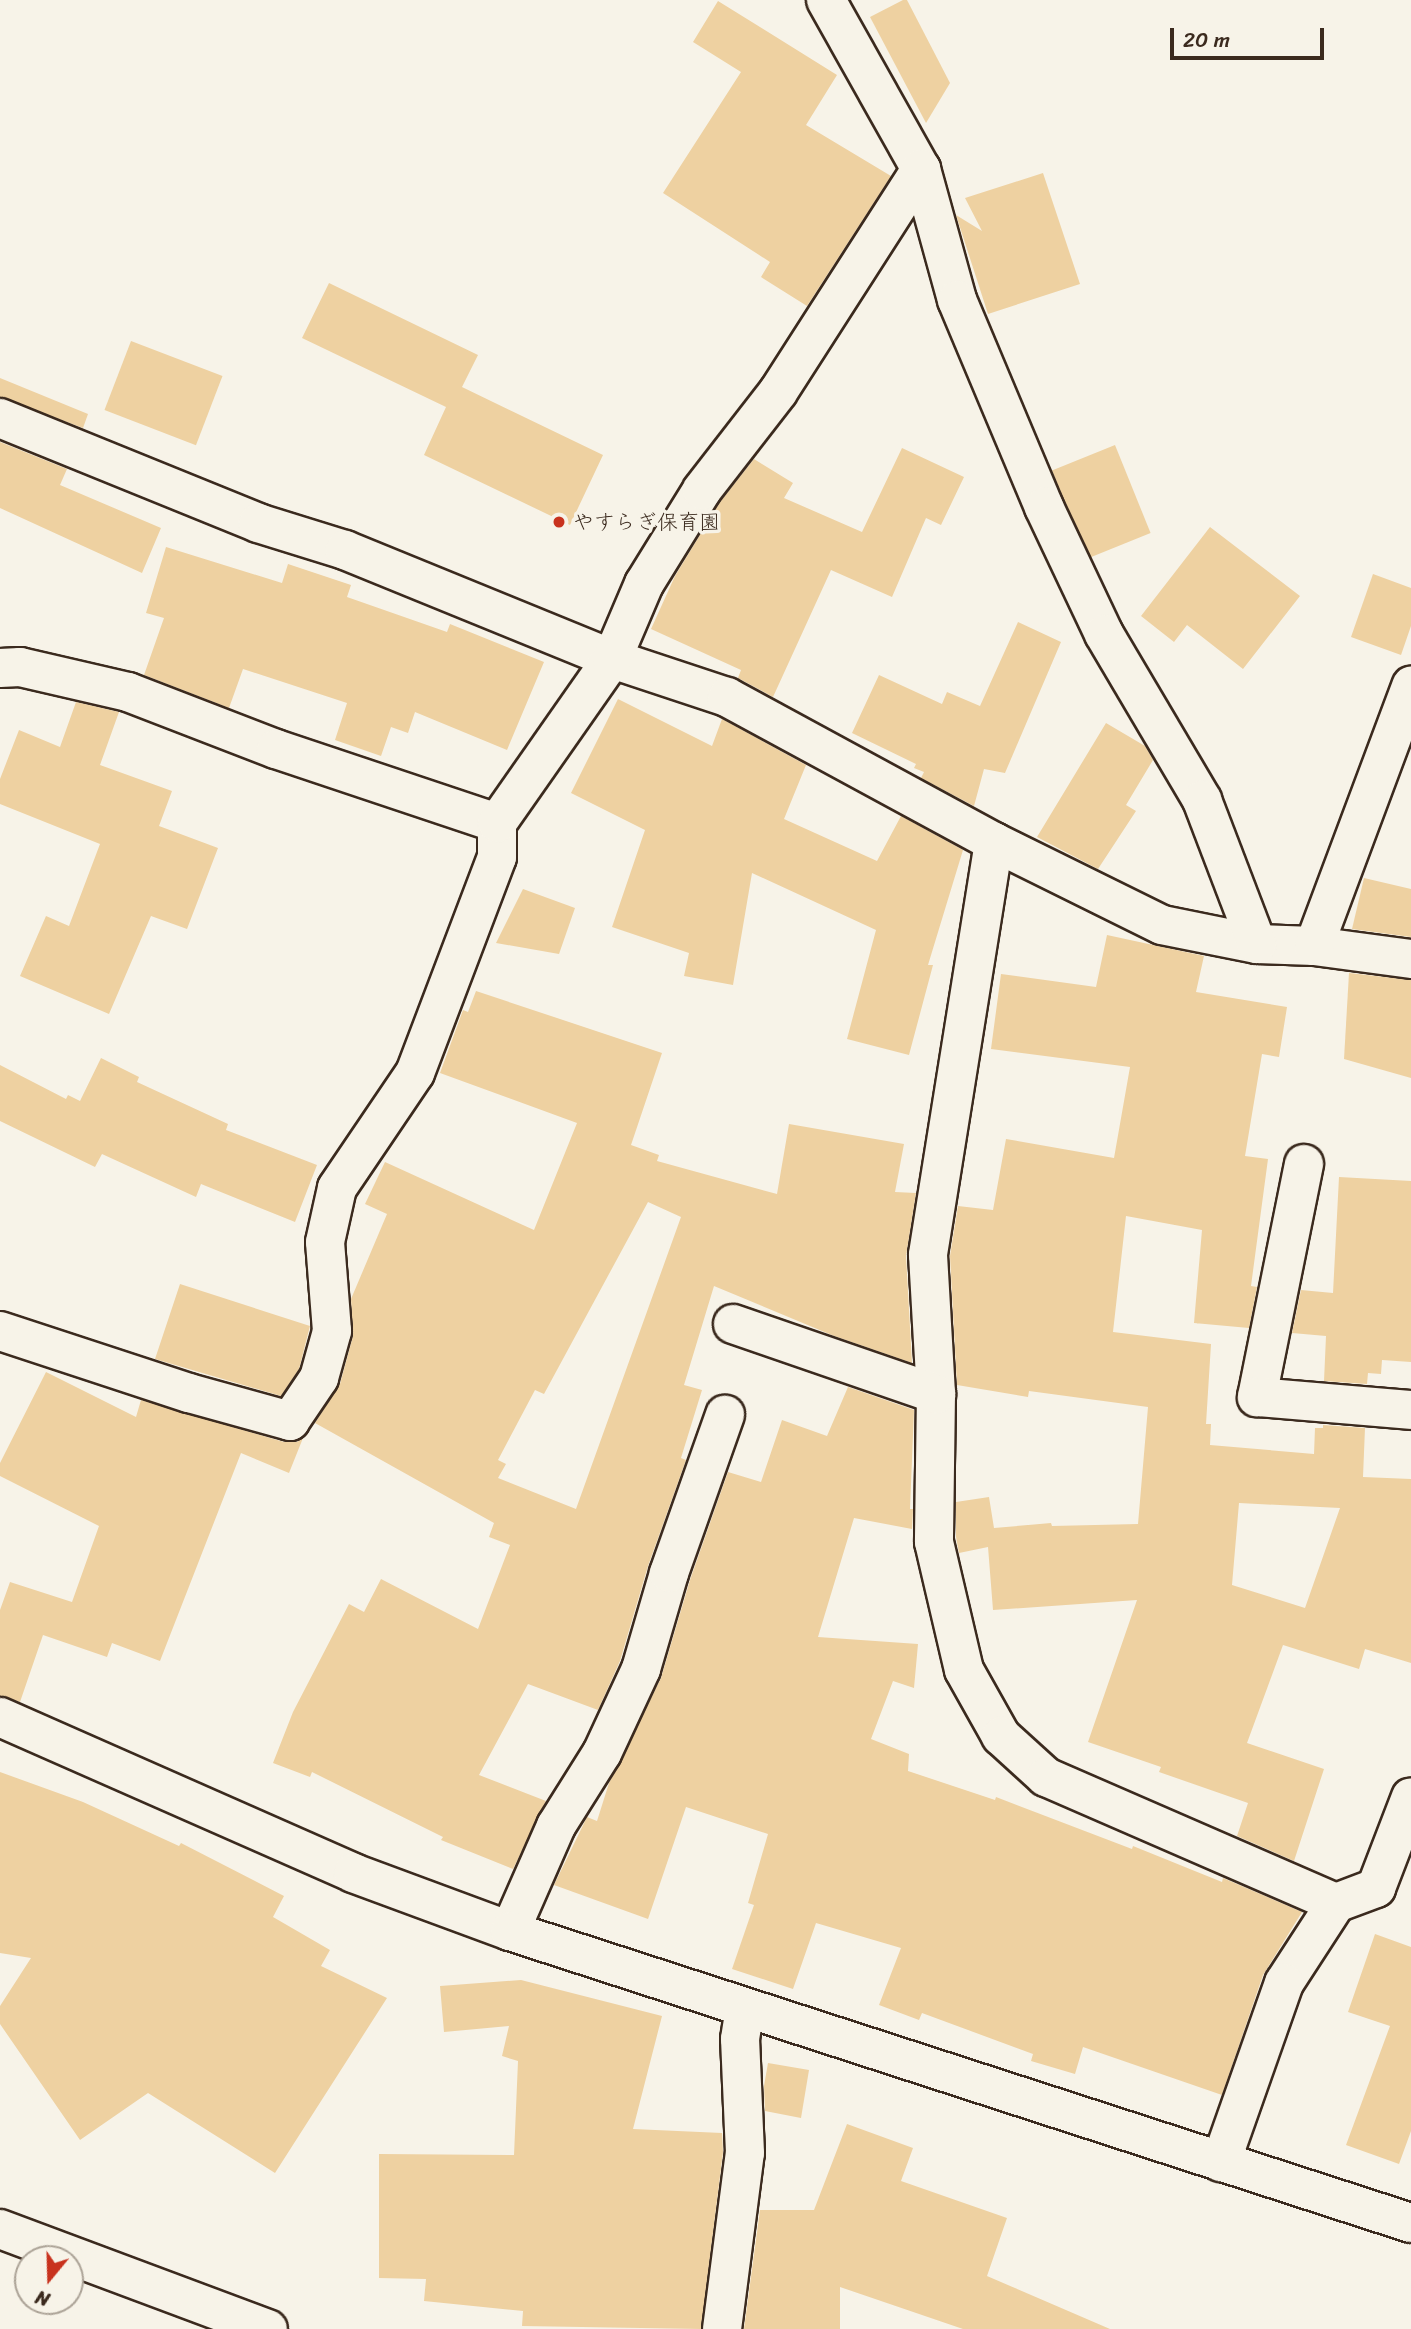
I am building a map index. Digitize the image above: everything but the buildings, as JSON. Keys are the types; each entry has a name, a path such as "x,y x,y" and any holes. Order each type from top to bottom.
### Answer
{"street":[{"path":"827,0 921,169 957,300 1044,507 1104,634 1202,800 1257,944"},
{"path":"0,1331 189,1393 290,1422 319,1378 332,1331 325,1242 337,1188 415,1073 497,857 497,823 612,659 644,584 702,490 778,392 921,169"},
{"path":"0,418 258,523 345,550 612,659 727,697 994,842 1162,925 1257,944 1314,946 1411,959"},
{"path":"0,668 20,667 128,692 276,749 497,823"},
{"path":"1314,946 1411,687"},
{"path":"994,842 928,1255 936,1394 934,1542 964,1670 1001,1736 1046,1777 1336,1903"},
{"path":"1304,1164 1257,1397 1411,1410"},
{"path":"733,1324 936,1394"},
{"path":"510,1931 556,1826 601,1753 641,1669 669,1573 725,1415"},
{"path":"0,1717 353,1873 510,1931 1411,2224"},
{"path":"1221,2162 1284,1983 1336,1903 1376,1888 1411,1797"},
{"path":"722,2329 745,2153 740,2039 745,2009"},
{"path":"0,2229 268,2329"}],"place":[{"name":"やすらぎ保育園","path":"559,522"}]}
